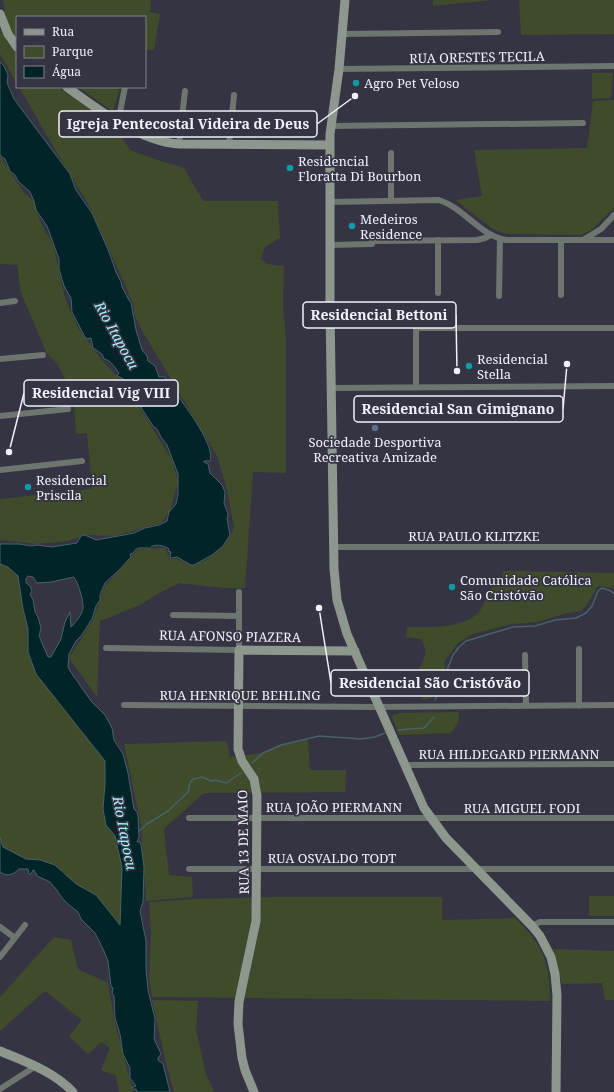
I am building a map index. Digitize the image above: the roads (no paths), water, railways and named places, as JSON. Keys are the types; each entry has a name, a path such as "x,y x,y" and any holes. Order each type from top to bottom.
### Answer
{"main road":[{"path":"345,0 340,69 330,126 332,388 335,579 337,600 343,622 379,707 418,797 430,819 475,869 532,926 548,950 555,974 556,1092"},
{"path":"0,14 8,34 16,46"},
{"path":"68,88 118,122 143,134 165,142 330,145"},
{"name":"RUA AFONSO PIAZERA","path":"239,650 355,650"},
{"name":"RUA 13 DE MAIO","path":"239,650 238,749 242,761 256,783 257,869 256,921 241,995 238,1024 242,1058 254,1092"},
{"path":"0,1051 36,1066 58,1078 73,1092"}],"street":[{"path":"343,34 498,32"},
{"name":"RUA ORESTES TECILA","path":"340,69 614,66"},
{"path":"118,122 124,88"},
{"path":"178,143 184,93"},
{"path":"229,144 234,95"},
{"path":"330,126 583,123"},
{"path":"391,153 391,200"},
{"path":"330,202 432,200 445,202 491,235 500,239 561,241 614,240"},
{"path":"583,240 601,229 614,215"},
{"path":"330,245 372,244 372,241 478,240 491,235"},
{"path":"499,296 500,239"},
{"path":"438,240 438,293"},
{"path":"561,241 561,295"},
{"path":"0,303 15,301"},
{"path":"416,387 416,328 614,328"},
{"path":"0,359 43,355"},
{"path":"332,388 614,386"},
{"path":"0,416 68,409"},
{"path":"0,470 82,461"},
{"name":"RUA PAULO KLITZKE","path":"335,547 614,547"},
{"name":"RUA 13 DE MAIO","path":"239,592 239,650"},
{"path":"173,617 239,618"},
{"name":"RUA AFONSO PIAZERA","path":"106,648 239,650"},
{"path":"579,649 579,706"},
{"path":"525,655 526,706"},
{"name":"RUA HENRIQUE BEHLING","path":"124,705 379,707 614,705"},
{"name":"RUA HILDEGARD PIERMANN","path":"405,765 614,764"},
{"name":"RUA JOÃO PIERMANN","path":"189,818 430,819"},
{"name":"RUA MIGUEL FODI","path":"430,819 614,818"},
{"name":"RUA OSVALDO TODT","path":"189,869 614,869"},
{"path":"532,926 540,922 614,922"},
{"path":"0,957 25,925"},
{"path":"0,927 15,938"},
{"path":"0,1089 36,1066"}],"water":[{"name":"Rio Itapocu","path":"0,62 4,66 8,75 7,83 14,99 70,174 76,190 92,213 122,287 131,303 136,330 142,350 147,356 148,361 155,366 159,377 165,377 168,384 193,417 205,437 211,455 210,461 204,462 208,464 210,473 222,485 225,492 224,503 228,514 227,519 230,535 223,546 212,555 194,565 191,565 177,557 172,558 170,556 171,552 168,551 169,549 166,547 155,545 150,548 136,549 130,554 131,557 105,583 92,619 76,641 69,654 68,667 70,671 91,701 105,715 112,728 114,740 123,754 134,809 138,816 139,837 137,842 140,842 141,845 144,867 143,902 140,911 146,941 148,990 155,1019 154,1039 161,1054 158,1060 163,1064 170,1092 137,1092 136,1089 131,1088 136,1086 130,1078 130,1068 123,1054 120,1034 115,1018 114,996 112,993 113,988 111,986 108,961 95,933 81,919 78,912 62,898 50,882 37,876 34,870 31,874 29,874 28,869 19,869 10,875 0,872 0,837 3,847 26,859 40,860 55,865 76,884 96,895 120,925 122,867 115,836 106,825 103,809 105,761 36,674 28,652 28,629 23,609 18,576 8,567 0,564 0,544 52,547 77,543 81,536 85,535 96,540 134,533 145,528 159,525 167,521 169,512 176,504 178,495 178,474 167,445 122,378 117,376 119,373 111,363 104,359 102,354 93,348 91,338 86,339 72,312 71,298 64,286 59,269 59,259 47,226 36,210 30,192 18,181 15,175 10,171 5,159 0,155","holes":["28,576 33,577 37,583 51,582 74,577 82,597 83,608 77,621 71,627 70,612 65,622 61,639 51,657 48,657 39,636 41,628 30,594 32,591 30,586 26,583"]}],"waterway":[{"path":"435,700 453,655 466,641 513,627 535,626 555,620 576,618 586,613 592,606 598,591 602,588 611,591 614,594"},
{"path":"398,730 424,728 434,717"},
{"path":"252,763 263,753 281,745 319,736 361,739 375,737 385,733"},
{"name":"Rio Itapocu","path":"139,831 147,824 168,811 188,792 190,783 193,779 202,777 211,781 215,780 226,783 241,773"}],"place":[{"name":"Agro Pet Veloso","path":"356,83"},
{"name":"Igreja Pentecostal Videira de Deus","path":"355,96"},
{"name":"Residencial Floratta Di Bourbon","path":"290,168"},
{"name":"Medeiros Residence","path":"352,226"},
{"name":"Residencial San Gimignano","path":"567,364"},
{"name":"Residencial Stella","path":"469,366"},
{"name":"Residencial Bettoni","path":"457,371"},
{"name":"Sociedade Desportiva Recreativa Amizade","path":"375,428"},
{"name":"Residencial Vig VIII","path":"9,452"},
{"name":"Residencial Priscila","path":"28,487"},
{"name":"Comunidade Católica São Cristóvão","path":"452,587"},
{"name":"Residencial São Cristóvão","path":"319,608"}]}
